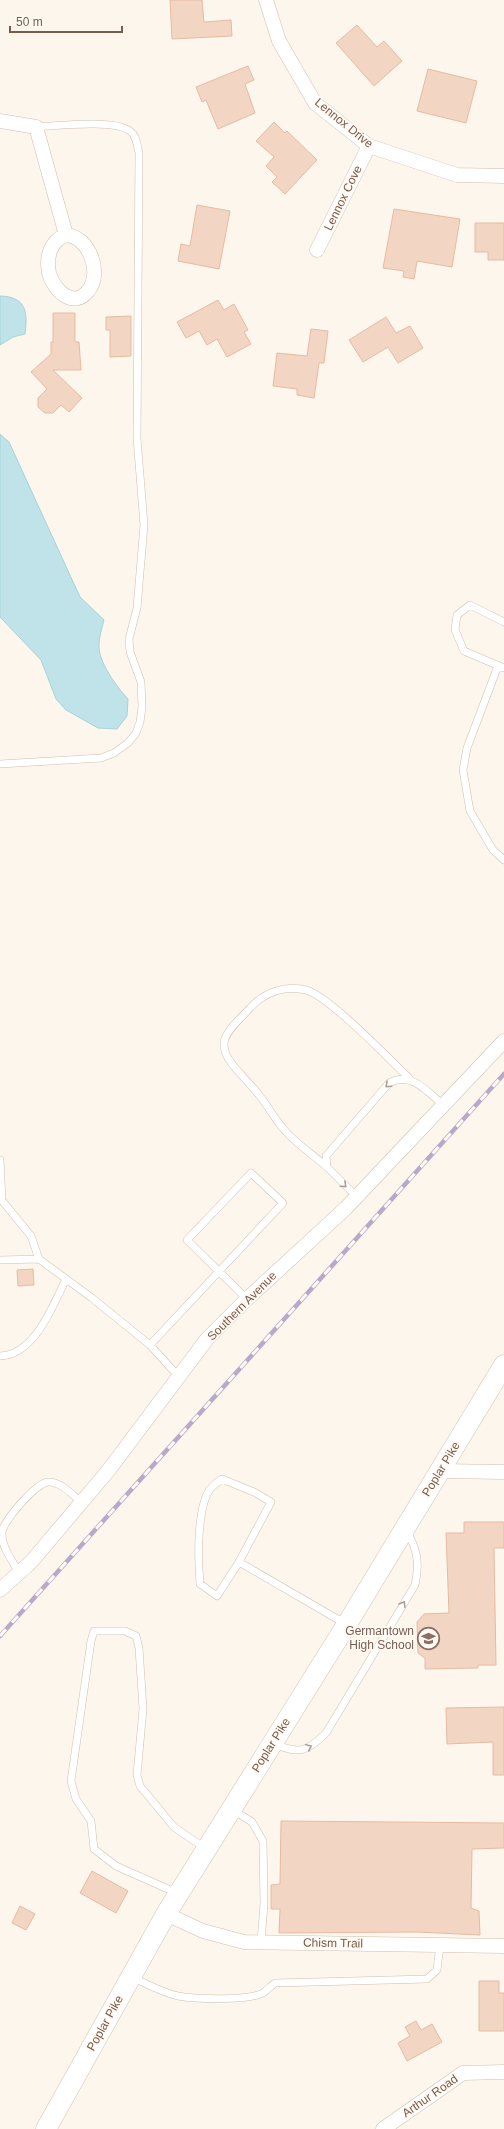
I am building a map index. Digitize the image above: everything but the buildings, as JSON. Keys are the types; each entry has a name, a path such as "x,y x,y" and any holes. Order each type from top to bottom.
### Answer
{"main road":[{"name":"Poplar Pike","path":"46,2129 166,1914 406,1529 504,1366"}],"street":[{"name":"Lennox Drive","path":"266,0 279,41 315,103 369,146 457,175 504,176"},
{"path":"0,121 36,127 66,235"},
{"name":"Lennox Cove","path":"318,250 369,146"},
{"name":"Southern Avenue","path":"0,1590 31,1562 108,1471 207,1340 247,1299 357,1197 504,1041"},
{"path":"440,1472 504,1472"},
{"name":"Chism Trail","path":"166,1914 203,1931 244,1942 504,1946"},
{"name":"Arthur Road","path":"383,2129 463,2073 504,2072"}],"lane":[{"path":"0,764 85,760 101,758 114,753 136,733 142,707 141,682 130,652 129,639 137,608 144,525 137,438 139,153 137,142 136,137 130,130 117,126 97,124 36,127"},
{"path":"504,622 470,605 457,615 455,630 464,651 501,667 467,748 463,770 470,811 493,850 504,860"},
{"path":"357,1197 327,1167 288,1134 278,1123 260,1096 228,1059 224,1042 229,1033 257,1000 268,993 280,989 306,990 317,996 372,1042 409,1078 444,1105"},
{"path":"327,1167 326,1156 389,1082 397,1078 409,1078"},
{"path":"0,1160 1,1199 32,1236 39,1259 150,1345 179,1377"},
{"path":"150,1345 220,1272 283,1203 251,1172 188,1240 220,1272 247,1299"},
{"path":"0,1260 39,1259"},
{"path":"0,1356 16,1353 38,1332 66,1279"},
{"path":"222,1479 254,1492 271,1502 239,1562 217,1596 200,1584 198,1557 202,1514 207,1494 214,1484 222,1479"},
{"path":"19,1573 4,1545 2,1534 4,1524 16,1510 38,1485 46,1482 53,1482 81,1502"},
{"path":"273,1743 288,1750 300,1751 314,1746 326,1733 415,1585 418,1574 417,1550 406,1529"},
{"path":"239,1562 347,1624"},
{"path":"179,1894 116,1866 94,1849 91,1822 76,1799 71,1781 91,1641 94,1632 125,1631 136,1636 139,1648 143,1709 137,1775 140,1786 174,1827 206,1849"},
{"path":"231,1809 252,1822 264,1841 264,1904 261,1942"},
{"path":"131,1977 161,1991 178,1996 200,1998 239,1998 262,1993 275,1983 427,1979 437,1970 440,1945"}],"water":[{"path":"0,296 9,297 20,302 25,312 26,326 25,334 13,337 0,345"},
{"path":"0,434 9,442 80,597 104,620 99,642 102,659 109,674 128,699 127,716 117,729 98,728 66,710 56,699 41,660 0,617"}],"railway":[{"path":"0,1636 504,1074"}],"place":[{"name":"Germantown High School","path":"429,1638"}]}
